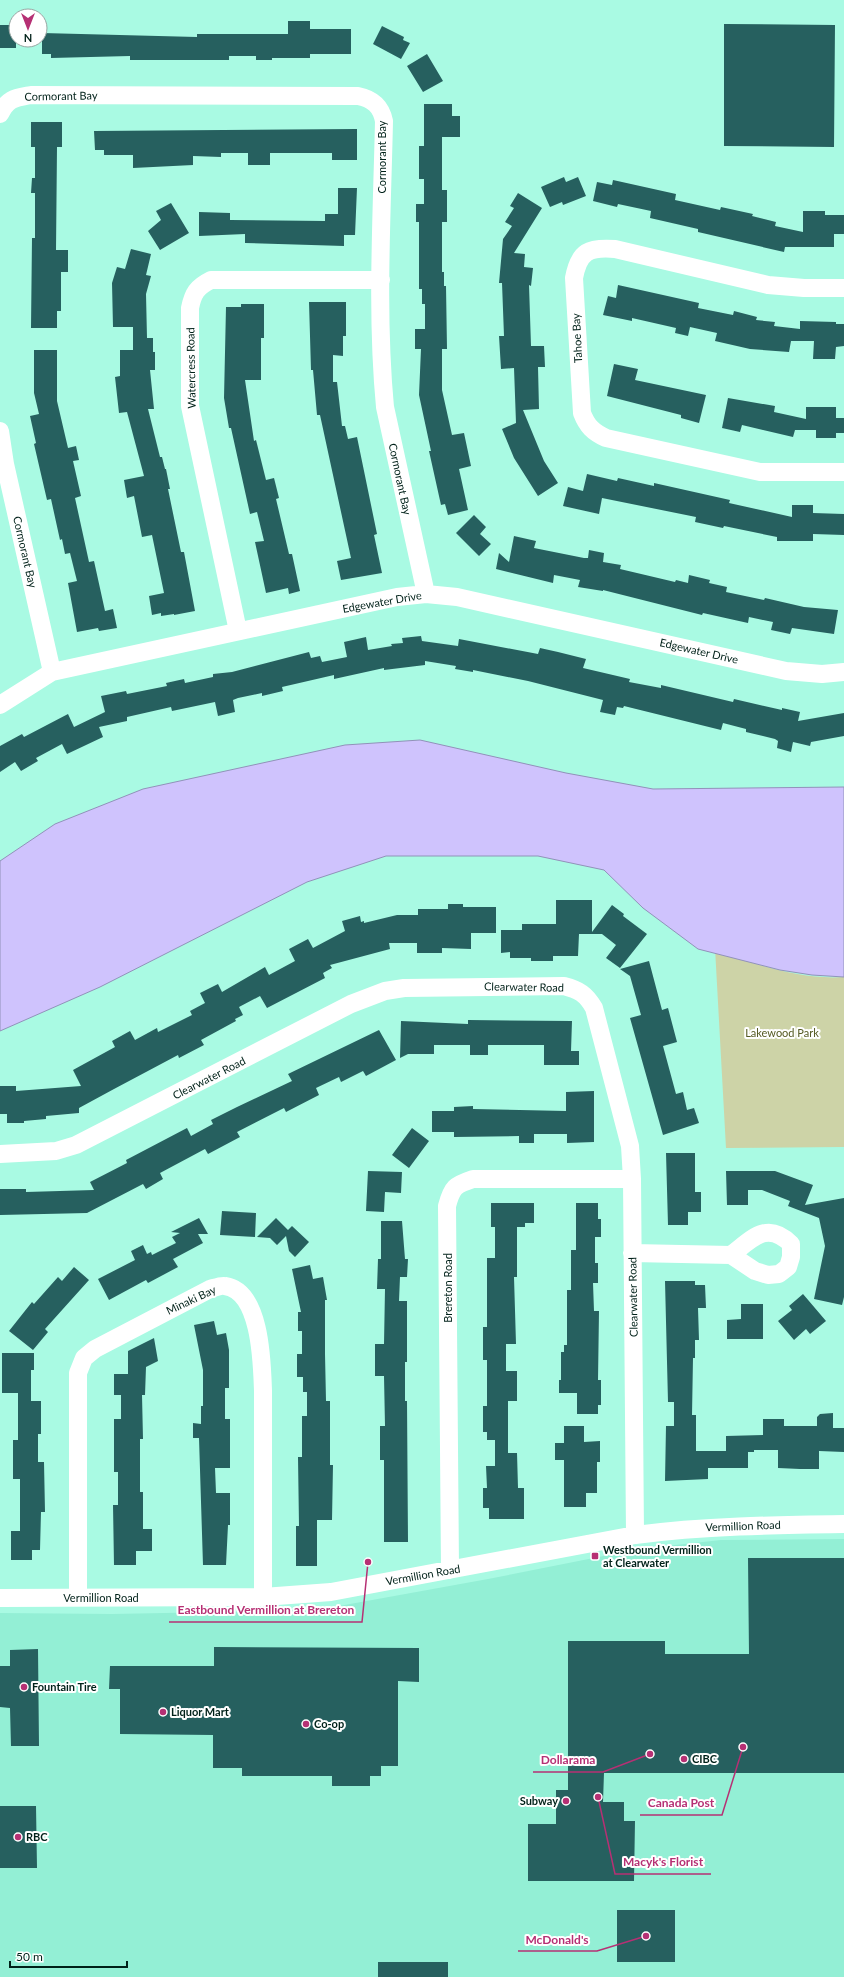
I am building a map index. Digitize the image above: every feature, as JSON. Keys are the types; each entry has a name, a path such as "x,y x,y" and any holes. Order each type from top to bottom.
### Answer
{"street":[{"name":"Cormorant Bay","path":"0,114 4,105 14,98 31,95 358,96 368,98 377,104 382,111 384,121 381,280 382,382 385,407 426,594"},
{"name":"Tahoe Bay","path":"844,288 804,288 768,285 616,249 598,247 583,254 576,265 574,278 582,413 586,424 594,432 606,438 760,472 844,472"},
{"name":"Watercress Road","path":"238,631 190,406 190,308 192,296 198,287 211,280 381,280"},
{"name":"Cormorant Bay","path":"0,431 5,464 52,672"},
{"name":"Edgewater Drive","path":"0,706 52,672 397,597 426,594 457,597 786,671 822,674 844,672"},
{"name":"Clearwater Road","path":"0,1154 48,1152 76,1145 351,1004 385,991 423,986 564,986 579,990 588,997 594,1008 630,1146 632,1179 635,1535"},
{"name":"Brereton Road","path":"450,1570 447,1206 451,1191 459,1183 473,1179 632,1179"},
{"path":"632,1253 731,1255"},
{"name":"Minaki Bay","path":"78,1598 78,1372 84,1358 95,1349 210,1289 224,1285 236,1290 248,1300 255,1322 261,1361 263,1391 263,1597"},
{"name":"Vermillion Road","path":"0,1598 263,1597 331,1592 635,1535 714,1526 844,1524"}],"shaded area":[{"path":"420,740 566,773 653,789 844,787 844,977 812,975 780,970 698,949 643,908 604,870 538,856 386,856 307,882 100,987 0,1031 0,861 55,824 143,789 345,745"},
{"path":"844,1539 844,1977 0,1977 0,1613 112,1614 317,1610 488,1579 639,1549 721,1540"}],"green space":[{"name":"Lakewood Park","path":"715,948 746,960 795,974 844,977 844,1147 726,1148"}],"building":[{"path":"288,21 310,21 310,29 351,29 351,54 310,54 310,58 272,58 272,60 256,60 256,56 229,56 229,60 130,60 130,56 51,58 51,54 42,54 42,48 48,48 48,33 197,37 197,34 288,34"},
{"path":"724,24 835,25 834,147 724,146"},
{"path":"0,25 8,25 8,48 0,48"},
{"path":"382,26 404,37 403,40 410,43 401,59 373,44"},
{"path":"427,54 443,81 423,92 407,66"},
{"path":"424,104 452,104 452,116 460,116 460,137 442,137 442,190 447,190 447,222 442,222 442,272 444,272 444,286 446,286 447,349 442,349 442,390 452,435 464,433 471,466 459,469 468,510 448,515 445,504 441,505 429,451 431,451 419,395 421,349 415,349 415,329 425,329 425,304 422,304 422,289 419,289 419,222 416,222 416,204 424,204 424,179 419,179 419,146 424,146"},
{"path":"31,122 62,122 62,147 57,147 56,250 68,250 68,272 61,272 61,311 57,311 57,328 31,328 32,238 35,238 35,193 31,193 32,178 35,178 35,147 31,147"},
{"path":"357,129 357,160 332,160 332,153 270,153 270,165 248,165 248,153 221,153 221,157 193,156 193,165 133,168 133,155 104,155 104,150 95,150 94,131"},
{"path":"564,177 566,182 578,177 586,196 563,205 562,202 550,207 541,187"},
{"path":"613,180 676,194 675,200 720,210 721,207 753,214 752,216 776,222 775,226 803,232 803,211 825,211 825,215 844,215 844,234 834,234 834,247 785,247 784,252 698,232 698,229 650,218 651,211 618,204 617,207 593,201 597,182 612,185"},
{"path":"338,188 357,188 355,235 344,235 344,246 245,243 245,234 199,236 199,212 230,213 230,220 325,221 325,214 338,214"},
{"path":"518,193 542,208 514,253 525,254 524,267 533,268 531,286 529,285 531,346 544,346 545,367 538,367 539,409 523,410 544,461 558,483 538,496 514,458 502,429 516,423 514,368 501,369 499,336 504,336 502,283 499,283 503,239 512,226 505,222 514,208 510,206"},
{"path":"171,203 189,233 160,250 148,231 161,220 156,211"},
{"path":"131,249 151,254 146,275 151,276 146,294 147,338 153,338 155,370 150,370 154,409 148,409 160,457 162,457 166,469 170,489 168,489 181,552 184,552 195,611 174,615 161,616 161,613 152,615 149,596 164,593 152,535 142,537 134,496 127,498 124,480 144,476 127,412 119,413 115,377 120,376 120,350 133,350 133,327 113,327 112,283 117,267 125,269"},
{"path":"618,285 699,303 698,308 733,315 734,311 757,317 756,320 775,322 774,326 800,329 800,321 836,322 836,324 844,324 844,346 836,347 835,359 813,359 814,341 791,341 789,352 750,349 715,341 717,333 690,327 688,336 675,333 676,328 632,318 632,321 603,315 608,296 616,298"},
{"path":"309,302 346,302 346,336 343,336 343,356 333,355 333,382 337,382 342,426 345,426 348,439 357,437 377,534 374,535 382,573 341,580 337,561 351,558 320,415 317,415 313,370 311,370"},
{"path":"241,304 264,304 264,338 261,338 261,380 245,380 254,441 256,440 266,480 274,478 279,498 276,499 289,554 292,554 300,591 289,594 288,588 266,593 255,542 264,541 257,512 250,514 231,428 229,428 224,398 226,307 241,307"},
{"path":"34,350 57,350 57,401 68,448 76,446 79,460 73,461 81,496 75,498 89,562 94,561 105,611 113,609 117,628 99,631 98,628 77,632 68,583 77,581 70,553 65,554 62,539 60,540 51,499 47,500 34,444 36,443 30,416 39,414 34,393"},
{"path":"614,364 638,369 635,380 706,395 699,423 681,418 681,415 607,396"},
{"path":"728,398 775,406 774,412 806,419 806,407 836,407 836,418 844,418 844,433 836,433 836,438 816,438 816,430 795,430 793,437 742,425 740,432 722,428"},
{"path":"587,474 617,481 618,478 654,486 654,483 730,500 729,503 792,517 792,505 813,505 813,513 844,514 844,535 813,534 813,541 777,541 777,537 724,526 723,528 695,522 696,517 602,498 599,514 563,506 568,487 583,491"},
{"path":"474,515 486,527 480,534 491,544 479,556 456,533"},
{"path":"514,536 536,541 534,548 584,558 588,558 589,550 604,553 603,562 621,565 620,569 675,582 676,580 688,583 689,575 710,580 709,583 727,587 726,592 764,600 765,598 804,607 838,610 834,634 792,628 790,634 771,630 773,622 749,617 748,623 703,613 702,615 603,590 578,587 580,580 554,575 553,583 496,569 499,553 509,562"},
{"path":"421,636 422,641 458,646 459,639 538,654 540,648 558,652 586,659 583,668 630,679 629,682 661,688 661,685 733,702 734,699 782,710 782,708 800,712 798,721 844,713 844,736 811,742 810,746 793,742 791,752 777,748 778,741 775,739 746,732 746,729 723,723 721,730 624,706 623,708 617,707 615,715 600,712 603,700 528,681 473,670 473,672 455,669 456,666 425,661 425,665 384,670 384,668 334,679 334,675 282,687 283,691 262,696 262,693 238,698 233,700 235,712 218,716 215,702 172,711 171,707 127,717 127,721 99,727 103,737 67,754 62,744 36,758 38,761 21,771 15,762 0,772 0,746 22,734 24,737 68,714 74,727 105,712 101,696 126,691 127,694 167,686 166,683 184,679 185,683 213,677 213,674 232,672 309,652 311,658 320,656 322,662 347,657 344,642 366,637 368,650 392,646 391,644 403,643 402,638"},
{"path":"556,900 592,900 592,932 612,905 624,914 623,916 647,934 620,968 606,958 616,945 602,934 579,934 578,956 553,956 553,961 531,961 531,958 510,958 510,952 501,953 501,930 522,930 522,924 556,924"},
{"path":"448,904 463,904 463,907 496,907 496,933 471,933 471,949 442,948 442,953 417,953 417,943 389,943 390,949 330,965 332,968 323,973 325,978 267,1008 260,996 239,1007 243,1015 235,1019 236,1021 201,1040 204,1045 179,1058 178,1055 79,1108 79,1113 46,1116 46,1119 24,1121 24,1123 7,1123 7,1114 0,1114 0,1086 16,1086 16,1091 81,1086 73,1070 115,1047 112,1041 130,1031 135,1040 157,1028 158,1032 192,1015 190,1011 205,1003 200,993 218,984 222,992 265,967 269,975 295,961 289,949 308,939 313,948 345,931 342,921 360,916 361,922 364,921 364,923 397,915 418,915 418,909 448,909"},
{"path":"649,961 662,1010 668,1008 677,1042 663,1046 676,1094 683,1092 687,1110 694,1108 699,1123 663,1135 630,1018 641,1015 630,976 620,969"},
{"path":"468,1020 572,1021 571,1051 579,1051 579,1065 544,1065 544,1045 488,1045 488,1055 470,1055 470,1045 434,1045 434,1054 408,1054 400,1058 401,1021 468,1024"},
{"path":"379,1030 396,1060 366,1076 363,1071 341,1082 339,1077 316,1088 319,1095 286,1112 284,1108 237,1132 240,1137 208,1154 205,1149 160,1173 163,1179 146,1189 143,1184 87,1213 0,1215 0,1189 26,1189 26,1192 94,1190 90,1182 127,1163 126,1160 187,1128 191,1136 213,1124 211,1120 292,1081 288,1074"},
{"path":"594,1091 594,1142 567,1143 567,1134 534,1134 534,1143 519,1143 519,1136 454,1137 454,1132 432,1132 432,1111 454,1111 454,1107 473,1106 473,1109 566,1111 566,1092"},
{"path":"412,1128 429,1141 409,1168 392,1155"},
{"path":"666,1153 695,1153 695,1192 701,1192 701,1212 688,1212 688,1225 668,1225"},
{"path":"368,1171 402,1172 401,1193 385,1192 384,1212 366,1211"},
{"path":"726,1171 775,1171 813,1185 805,1205 844,1198 844,1297 842,1305 814,1299 825,1246 819,1218 788,1206 790,1201 762,1190 748,1190 748,1205 727,1205"},
{"path":"491,1203 534,1203 534,1223 525,1223 525,1227 517,1227 517,1277 514,1277 516,1344 506,1344 506,1371 517,1371 517,1401 508,1401 508,1453 517,1453 518,1488 524,1488 524,1519 489,1519 489,1508 483,1508 483,1488 487,1488 486,1466 495,1466 495,1440 487,1440 487,1432 483,1432 483,1406 487,1406 487,1360 483,1360 483,1327 487,1327 487,1258 495,1258 495,1227 491,1227"},
{"path":"576,1203 598,1203 598,1219 601,1219 601,1237 595,1237 595,1263 598,1263 598,1283 593,1283 594,1311 599,1311 598,1380 601,1380 601,1405 598,1405 598,1414 577,1414 577,1393 559,1393 559,1380 561,1380 561,1352 564,1352 564,1345 567,1345 567,1290 571,1290 571,1250 576,1250"},
{"path":"222,1211 256,1213 255,1237 220,1235"},
{"path":"199,1218 208,1234 198,1234 203,1243 173,1259 178,1267 148,1283 146,1280 109,1300 98,1279 135,1260 131,1251 143,1245 147,1254 151,1252 152,1255 176,1243 172,1237 180,1233 171,1232"},
{"path":"276,1218 288,1230 292,1226 309,1242 295,1257 289,1251 286,1236 277,1245 270,1238 257,1237"},
{"path":"381,1221 402,1221 405,1259 408,1259 407,1277 400,1277 399,1301 407,1301 407,1362 405,1362 405,1401 407,1401 408,1542 384,1542 384,1460 380,1460 380,1426 385,1426 384,1376 375,1376 375,1344 384,1344 385,1289 377,1289 378,1259 381,1259"},
{"path":"310,1265 313,1279 323,1277 327,1300 325,1300 326,1401 330,1401 330,1465 333,1465 332,1520 317,1520 317,1566 296,1566 296,1526 299,1526 298,1457 302,1457 302,1416 307,1416 307,1392 303,1392 303,1377 297,1377 297,1354 302,1354 302,1331 298,1331 298,1312 301,1312 292,1269"},
{"path":"74,1267 89,1280 45,1329 48,1332 33,1350 9,1331 32,1302 34,1304 58,1277 62,1281"},
{"path":"665,1281 695,1281 695,1285 705,1285 706,1308 698,1308 699,1340 695,1340 695,1358 693,1358 692,1415 696,1415 696,1451 726,1451 726,1436 763,1435 763,1419 784,1419 784,1426 817,1426 817,1417 820,1414 833,1413 833,1428 844,1428 844,1452 819,1451 819,1469 800,1469 778,1468 778,1450 754,1450 754,1452 748,1452 748,1468 708,1468 708,1479 665,1481 666,1426 674,1426 674,1402 668,1402"},
{"path":"803,1294 826,1321 810,1334 806,1329 794,1340 778,1321 792,1310 789,1306"},
{"path":"741,1304 763,1304 763,1339 727,1339 727,1320 741,1319"},
{"path":"214,1321 217,1335 226,1333 229,1350 229,1388 225,1388 225,1419 230,1419 230,1468 215,1468 216,1493 230,1493 230,1525 228,1525 226,1565 203,1565 199,1438 193,1438 193,1423 201,1424 201,1406 203,1406 203,1370 194,1325"},
{"path":"154,1338 158,1361 146,1367 145,1395 142,1395 143,1439 140,1439 140,1492 143,1492 143,1529 152,1529 152,1551 136,1551 136,1565 114,1565 113,1505 118,1505 118,1472 114,1472 114,1419 121,1419 121,1395 114,1395 114,1374 128,1374 128,1351"},
{"path":"2,1353 34,1353 34,1370 31,1370 31,1401 41,1401 41,1434 38,1434 38,1462 44,1462 45,1512 41,1512 40,1550 32,1550 32,1560 11,1560 11,1531 20,1531 20,1479 13,1479 13,1440 18,1440 18,1393 2,1393"},
{"path":"564,1426 584,1426 584,1442 600,1441 600,1462 597,1462 597,1493 586,1493 586,1507 564,1507 564,1460 555,1460 555,1443 564,1443"},
{"path":"748,1558 844,1558 844,1773 604,1773 603,1802 624,1802 624,1821 635,1821 634,1881 528,1881 528,1824 556,1824 556,1790 568,1790 568,1641 665,1641 665,1654 749,1654"},
{"name":"Co-op","path":"214,1647 419,1648 419,1682 398,1681 398,1766 381,1766 381,1776 370,1776 370,1786 332,1786 332,1776 242,1776 242,1768 213,1768 213,1735 120,1734 120,1689 109,1689 110,1666 214,1666"},
{"name":"Fountain Tire","path":"38,1649 39,1746 11,1746 10,1708 0,1707 0,1666 10,1666 10,1650"},
{"name":"RBC","path":"0,1806 36,1806 37,1868 0,1868"},
{"path":"617,1910 675,1910 675,1962 617,1962"},
{"path":"378,1962 448,1962 448,1977 378,1977"}],"place":[{"name":"Westbound Vermillion at Clearwater","path":"595,1556"},
{"name":"Eastbound Vermillion at Brereton","path":"368,1562"},
{"name":"Fountain Tire","path":"24,1687"},
{"name":"Liquor Mart","path":"163,1712"},
{"name":"Co-op","path":"306,1724"},
{"name":"Canada Post","path":"743,1747"},
{"name":"Dollarama","path":"650,1754"},
{"name":"CIBC","path":"684,1759"},
{"name":"Macyk's Florist","path":"598,1797"},
{"name":"Subway","path":"566,1801"},
{"name":"RBC","path":"18,1837"},
{"name":"McDonald's","path":"646,1936"}]}
